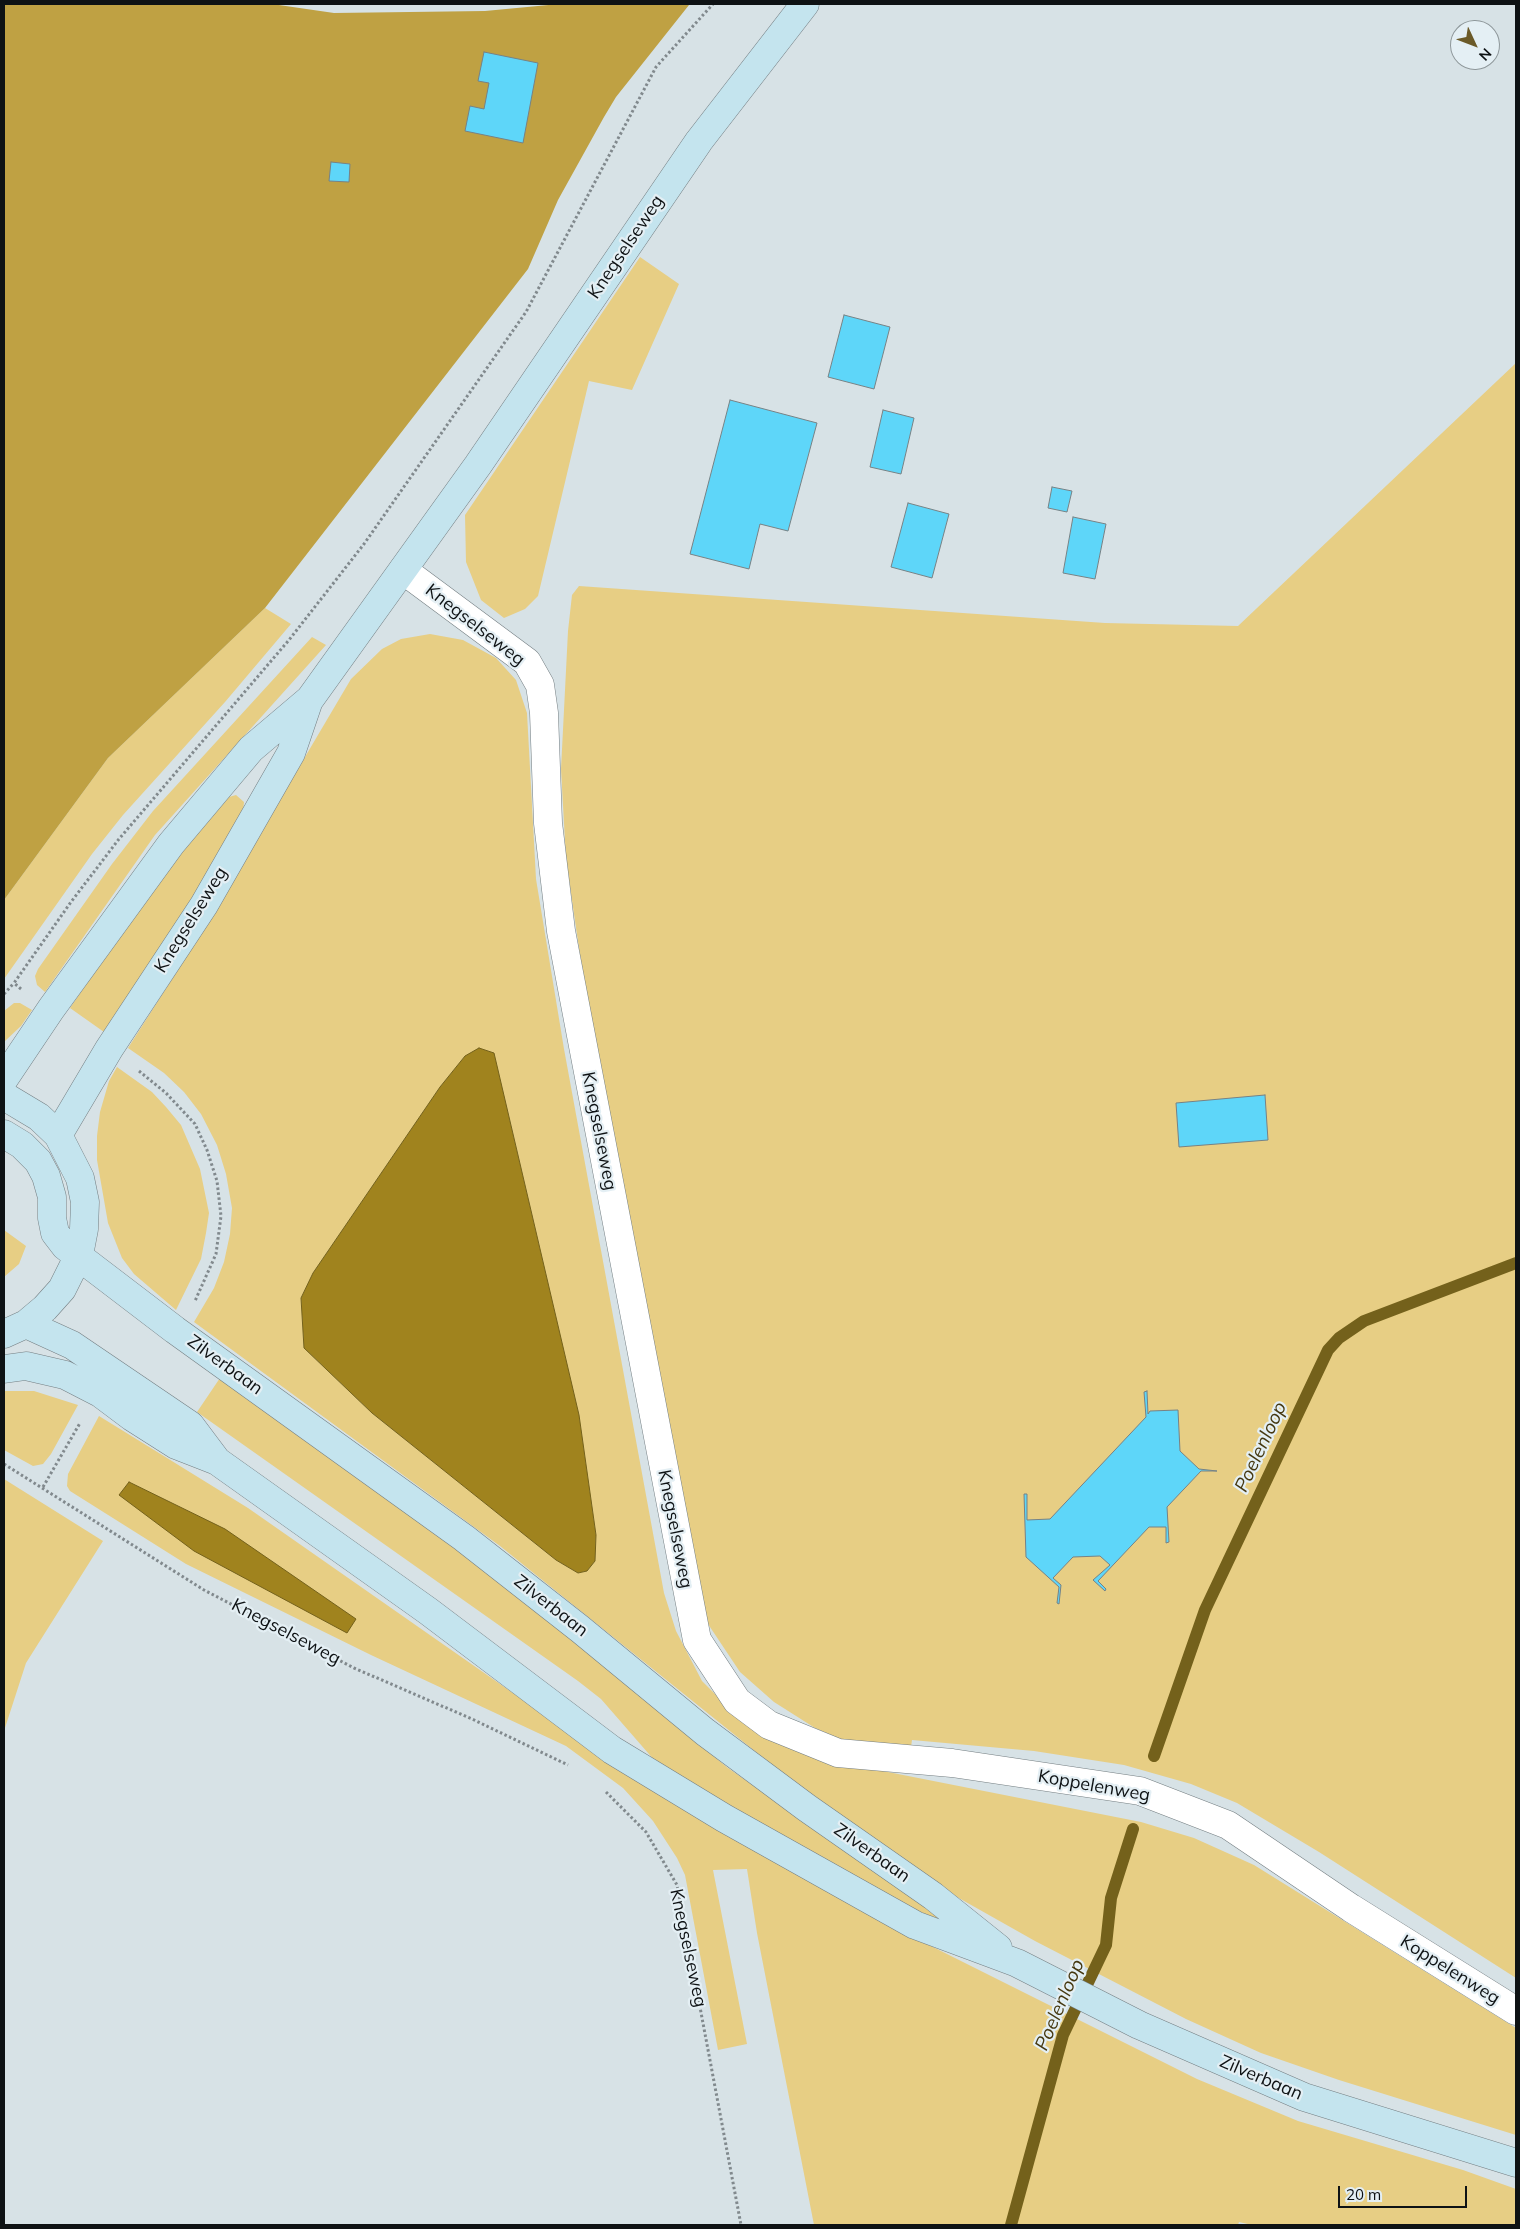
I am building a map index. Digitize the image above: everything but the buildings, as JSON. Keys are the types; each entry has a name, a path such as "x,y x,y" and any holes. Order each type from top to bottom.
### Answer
{"main road":[{"name":"Knegselseweg","path":"4,1079 51,1009 171,844 252,749 310,699 478,465 699,140 805,4"},
{"name":"Knegselseweg","path":"58,1135 109,1049 204,905 291,753 310,699"},
{"path":"4,1096 39,1117 58,1135 80,1178 85,1202 84,1229 79,1255 62,1289 45,1308 15,1329"},
{"name":"Zilverbaan","path":"4,1134 22,1145 38,1161 46,1176 52,1197 52,1218 55,1233 65,1246 175,1330 464,1538 580,1629 706,1732 807,1808 933,1896 1017,1963"},
{"name":"Zilverbaan","path":"15,1329 72,1345 190,1425 217,1461"},
{"name":"Zilverbaan","path":"15,1368 65,1375 100,1393 132,1417 176,1445 217,1461 428,1611 612,1750 724,1818 851,1891 915,1925 1017,1963 1117,2014 1304,2097 1516,2163"}],"street":[{"name":"Knegselseweg","path":"403,570 527,662 540,686 544,713 548,823 561,932 697,1640 737,1701 768,1725"},
{"name":"Koppelenweg","path":"768,1725 838,1752 952,1763 1140,1791 1228,1825 1351,1908 1516,2012"}],"path":[{"path":"4,994 14,983"},
{"name":"Knegselseweg","path":"4,1464 204,1590 354,1668 472,1719 576,1770"},
{"name":"Knegselseweg","path":"604,1790 646,1832 677,1885 741,2225"}],"shaded area":[{"path":"4,4 272,4 334,13 485,11 559,4 689,5 616,97 558,200 528,269 265,608 108,758 4,900"},
{"path":"640,257 679,284 632,390 589,381 538,596 525,609 504,618 481,600 466,562 465,515"},
{"path":"1516,363 1516,1978 1319,1852 1237,1803 1191,1784 1124,1765 1034,1751 912,1740 911,1747 842,1740 815,1728 774,1702 740,1672 700,1612 581,962 566,859 561,769 568,631 572,595 579,586 1105,623 1238,626"},
{"path":"265,608 291,624 225,702 123,815 92,854 4,979 4,900 108,758"},
{"path":"430,634 463,640 496,658 516,680 527,713 536,879 564,1049 664,1593 676,1631 702,1681 742,1721 817,1758 1141,1822 1194,1838 1254,1865 1516,2028 1516,2135 1339,2080 1261,2053 1186,2019 1035,1941 957,1897 787,1777 500,1546 194,1322 214,1288 224,1262 230,1234 232,1208 226,1174 217,1145 201,1114 184,1092 164,1073 128,1048 197,940 351,679 382,649 401,639","holes":["465,1056 504,1102 578,1415 596,1535 595,1561 587,1571 578,1573 556,1560 372,1413 304,1348 301,1298 313,1273 440,1087"]},
{"path":"312,637 326,645 155,835 45,992 37,985 35,976 38,969 112,864 153,811"},
{"path":"236,795 244,802 243,812 202,883 104,1032 70,1008 135,913 178,856 229,797"},
{"path":"14,1003 20,1003 32,1010 21,1026 4,1042 4,1011"},
{"path":"479,1048 494,1053 579,1415 596,1535 595,1561 587,1571 578,1573 556,1560 372,1413 304,1348 301,1298 313,1273 440,1087 465,1056"},
{"path":"117,1067 152,1092 181,1125 200,1169 209,1213 206,1233 201,1259 176,1310 134,1274 122,1258 108,1223 97,1160 97,1136 100,1112 109,1081"},
{"path":"4,1230 26,1246 19,1264 4,1277"},
{"path":"220,1378 465,1553 728,1768 946,1919 939,1922 918,1911 741,1813 655,1761 601,1699 578,1681 197,1412"},
{"path":"4,1391 34,1391 78,1405 51,1454 43,1464 33,1466 4,1450"},
{"path":"99,1416 248,1508 553,1721 913,1937 1197,2079 1298,2121 1463,2170 1516,2189 1516,2225 1252,2225 1239,2222 1238,2225 814,2225 757,1933 747,1869 713,1870 747,2044 718,2050 685,1875 677,1858 653,1821 623,1788 566,1746 371,1655 186,1564 70,1491 67,1486 68,1474"},
{"path":"4,1479 103,1541 26,1663 4,1731"},
{"path":"129,1482 225,1529 356,1619 347,1633 194,1551 119,1495"}],"waterway":[{"name":"Poelenloop","path":"1154,1756 1205,1610 1328,1350 1339,1338 1364,1321 1516,1263"},
{"name":"Poelenloop","path":"1011,2225 1063,2035 1106,1945 1111,1898 1133,1829"}]}
